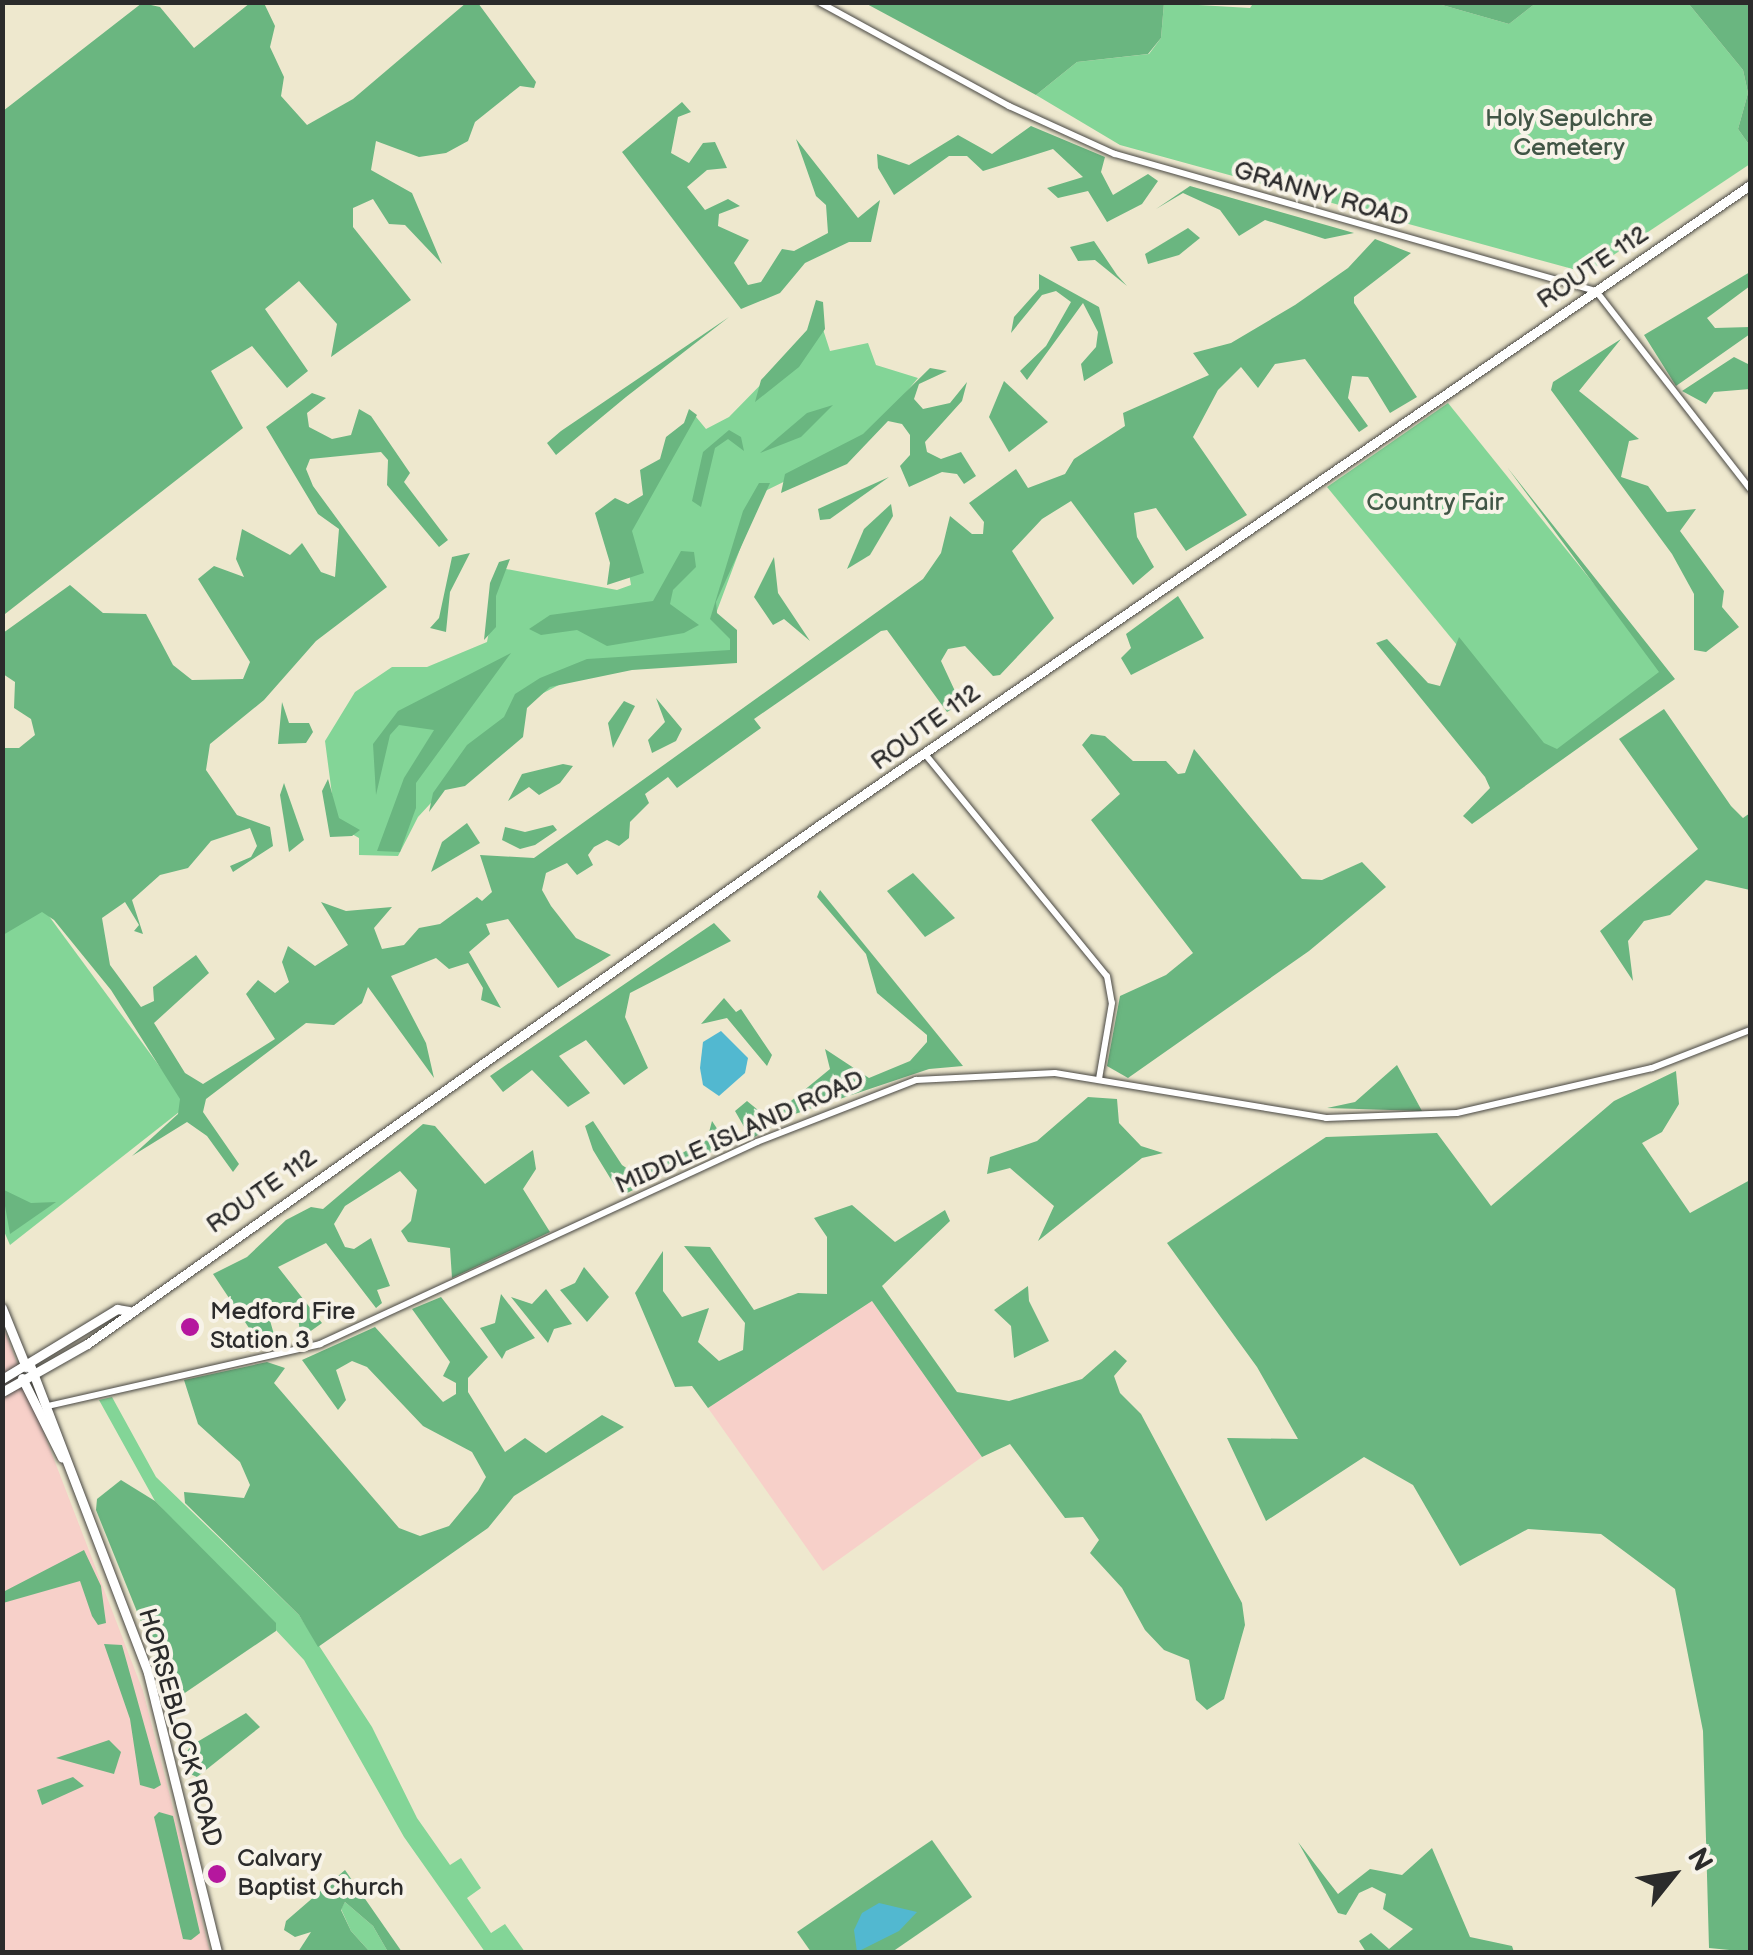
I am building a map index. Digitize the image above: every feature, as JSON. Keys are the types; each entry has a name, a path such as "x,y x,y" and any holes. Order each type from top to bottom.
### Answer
{"main road":[{"name":"ROUTE 112","path":"2,1392 35,1376 925,754 1750,185"},
{"name":"HORSEBLOCK ROAD","path":"2,1308 25,1367 24,1381 65,1462"},
{"name":"ROUTE 112","path":"2,1379 116,1309 129,1311"},
{"name":"HORSEBLOCK ROAD","path":"25,1367 35,1376 48,1406 65,1462 148,1673 218,1952"}],"street":[{"name":"GRANNY ROAD","path":"819,2 1010,106 1116,154 1596,291"},
{"path":"1596,291 1750,489"},
{"path":"925,754 1108,976 1112,1003 1099,1078"},
{"name":"MIDDLE ISLAND ROAD","path":"48,1406 320,1344 784,1130 916,1080 977,1074 1099,1078 1326,1118 1457,1114 1652,1068 1750,1030"}],"shaded area":[{"path":"872,1301 982,1457 823,1571 708,1408"},
{"path":"2,1324 143,1691 210,1952 3,1952"}],"green space":[{"name":"Holy Sepulchre Cemetery","path":"1254,2 1435,3 1509,24 1536,3 1688,3 1743,70 1748,93 1738,129 1750,146 1750,164 1594,268 1580,271 1120,145 1036,95 1077,62 1149,54 1161,38 1164,3 1250,8"},
{"path":"142,3 160,7 194,48 250,3 264,3 275,26 270,47 284,77 281,96 307,125 353,99 466,3 478,3 536,82 534,88 520,86 475,122 468,141 446,153 419,157 376,141 371,170 412,193 442,264 405,225 389,224 373,199 353,208 353,227 411,300 331,357 337,324 299,281 265,309 308,371 287,388 252,346 211,371 243,428 5,614 3,111"},
{"path":"865,3 1164,3 1161,38 1148,54 1077,62 1036,95"},
{"path":"1435,3 1536,3 1509,24"},
{"path":"1688,3 1750,3 1750,146 1738,129 1748,93 1743,70"},
{"path":"682,102 691,112 678,117 671,153 689,163 703,143 715,142 727,168 707,170 687,187 705,210 728,199 740,206 719,214 718,226 749,240 734,263 748,285 761,282 782,249 794,251 828,233 826,205 816,196 796,139 858,218 880,200 871,242 849,242 805,263 780,293 741,309 622,152"},
{"path":"1031,126 1105,157 1101,172 1113,195 1148,174 1158,181 1142,204 1107,222 1088,191 1058,198 1047,188 1083,177 1053,149 983,171 967,156 949,156 894,195 878,168 877,154 909,165 958,135 992,154"},
{"path":"1190,186 1354,233 1325,239 1265,220 1239,236 1220,210 1183,193 1156,209"},
{"path":"1188,228 1200,238 1179,255 1148,264 1145,254"},
{"path":"1375,239 1411,253 1354,297 1354,303 1417,397 1390,413 1368,377 1352,376 1348,398 1368,426 1359,432 1305,359 1275,364 1258,388 1241,367 1218,390 1193,437 1247,515 1186,551 1156,508 1134,513 1137,537 1154,567 1133,585 1071,501 1042,519 1012,551 1054,618 1000,675 993,676 965,646 948,649 941,661 961,704 947,712 887,630 881,631 754,719 761,728 677,788 668,777 645,794 649,803 630,822 629,838 619,846 607,840 594,847 588,855 593,865 577,875 567,863 546,873 542,890 576,938 611,955 558,988 508,919 486,924 490,934 469,952 501,1008 481,1000 483,988 468,963 449,969 436,958 391,976 426,1043 434,1078 368,987 362,1003 334,1025 306,1023 206,1099 203,1112 239,1164 233,1172 207,1136 187,1122 132,1156 178,1114 180,1099 111,990 54,920 42,912 3,935 3,748 19,748 35,735 31,719 14,708 15,682 3,674 3,633 70,585 103,613 146,614 173,665 192,680 243,679 250,662 198,579 214,566 244,577 236,559 242,529 290,555 302,543 321,572 335,577 339,529 318,514 266,427 312,393 326,398 307,413 309,427 332,439 351,435 359,409 371,416 410,473 404,482 448,540 439,547 387,485 388,460 381,452 310,459 306,469 313,486 387,587 316,641 264,700 210,744 206,770 237,815 270,827 273,846 233,872 230,866 251,857 257,846 250,828 211,841 188,868 160,875 132,900 143,934 134,931 139,925 125,902 102,918 110,965 141,1007 154,1001 153,987 196,955 209,973 154,1023 185,1073 203,1084 275,1039 246,994 258,980 275,993 289,982 282,962 288,946 315,966 348,945 321,902 346,911 392,907 374,928 382,949 404,945 419,928 440,924 477,897 482,901 492,892 480,855 534,858 923,579 941,553 950,516 972,534 983,534 984,522 969,503 1016,469 1028,488 1065,474 1074,459 1125,426 1123,413 1209,375 1193,353 1231,343 1295,305 1348,268"},
{"path":"1094,241 1127,286 1095,260 1078,261 1070,247"},
{"path":"1750,272 1750,286 1707,318 1715,328 1750,327 1750,334 1676,386 1644,335"},
{"path":"1039,274 1099,307 1113,363 1084,381 1081,364 1096,347 1098,332 1083,303 1027,380 1020,371 1046,346 1071,302 1056,291 1042,295 1011,333 1014,317 1039,289"},
{"path":"816,300 823,302 825,329 799,367 755,402 761,380 807,330"},
{"path":"729,317 556,455 547,443 561,431"},
{"path":"821,323 830,351 868,343 876,365 918,378 865,442 761,493 715,616 734,636 731,656 584,672 522,704 418,817 398,856 359,855 359,838 336,825 325,741 355,692 392,667 427,667 487,642 501,568 617,590 631,585 622,531 692,412 706,429 729,417"},
{"path":"1621,339 1579,391 1639,439 1629,441 1621,477 1648,486 1667,512 1696,509 1680,531 1724,591 1722,607 1739,627 1706,652 1694,650 1694,594 1672,554 1551,390 1553,382"},
{"path":"1734,357 1750,365 1750,389 1714,392 1706,404 1682,391"},
{"path":"930,368 947,371 919,384 914,399 923,409 950,403 967,382 962,401 925,442 927,452 941,459 961,452 976,476 964,484 957,474 942,472 909,487 900,466 910,455 910,435 902,424 888,421 847,464 781,493 785,474 863,434"},
{"path":"1004,381 1048,422 1009,452 989,417"},
{"name":"Country Fair","path":"1448,403 1669,677 1554,763 1327,487"},
{"path":"833,405 801,437 760,453 807,413"},
{"path":"689,409 697,415 632,531 644,573 607,585 610,563 595,513 615,498 628,504 643,495 640,470 660,459 666,437 684,423"},
{"path":"729,430 741,437 744,451 728,439 715,448 701,507 692,501 703,452"},
{"path":"1507,467 1675,679 1472,824 1463,816 1490,788 1485,777 1376,643 1387,639 1428,683 1440,686 1459,637 1544,743 1557,749 1659,672"},
{"path":"889,477 830,519 820,520 818,509"},
{"path":"759,483 770,483 716,602 717,613 737,630 737,663 632,670 550,687 527,708 523,737 465,786 445,790 429,812 433,793 467,745 504,717 515,694 540,678 587,659 730,650 730,639 710,619 743,511"},
{"path":"891,504 893,516 870,555 847,569 864,529"},
{"path":"681,551 694,552 696,567 673,590 670,604 699,625 684,633 607,646 577,630 541,635 529,629 550,615 653,601"},
{"path":"470,553 450,592 446,632 430,628 439,618 452,557"},
{"path":"774,557 778,593 810,641 784,619 773,625 754,597"},
{"path":"510,559 496,596 496,627 484,640 490,583 499,562"},
{"path":"1178,596 1204,638 1131,675 1121,658 1131,648 1126,634"},
{"path":"511,653 416,783 416,808 400,852 377,851 404,778 434,730 399,725 390,735 376,795 373,744 398,711"},
{"path":"656,698 682,729 676,741 652,753 648,740 665,722"},
{"path":"624,701 635,706 613,748 608,723"},
{"path":"282,702 289,723 309,723 313,732 306,743 278,744"},
{"path":"1664,709 1731,806 1743,818 1750,813 1750,890 1706,880 1670,915 1644,921 1628,941 1633,981 1600,931 1698,849 1619,739"},
{"path":"1091,734 1105,736 1133,761 1166,761 1178,774 1185,773 1194,749 1302,879 1322,880 1362,862 1386,887 1309,951 1128,1078 1107,1066 1120,996 1166,975 1193,953 1091,820 1120,794 1082,745"},
{"path":"563,764 573,766 560,783 539,795 529,787 508,801 522,774"},
{"path":"328,779 339,818 360,830 352,836 330,837 322,791"},
{"path":"284,783 304,840 289,852 280,795"},
{"path":"467,823 480,843 431,872 442,842"},
{"path":"553,825 557,830 535,845 520,849 502,840 505,827 525,832"},
{"path":"913,873 955,918 925,937 887,891"},
{"path":"820,890 963,1066 929,1069 792,1115 751,1139 735,1111 747,1101 769,1119 830,1069 825,1049 869,1078 910,1061 927,1042 927,1035 877,993 866,954 817,897"},
{"path":"43,908 188,1105 10,1245 3,1229 3,933"},
{"path":"714,923 731,941 630,993 625,1017 648,1068 624,1085 586,1040 559,1056 590,1093 568,1107 532,1070 503,1092 490,1076"},
{"path":"724,998 736,1012 741,1009 772,1055 767,1066 727,1018 701,1024"},
{"path":"1397,1065 1422,1111 1327,1108 1355,1102"},
{"path":"1676,1071 1679,1104 1662,1132 1642,1143 1690,1213 1750,1180 1750,1952 1709,1948 1703,1731 1675,1589 1601,1534 1528,1529 1460,1566 1413,1485 1364,1457 1266,1521 1227,1438 1298,1439 1257,1367 1167,1243 1326,1137 1437,1133 1491,1206 1614,1101"},
{"path":"1088,1097 1117,1099 1119,1123 1141,1146 1163,1153 1142,1158 1038,1241 1054,1206 1010,1168 987,1174 990,1157 1037,1141"},
{"path":"593,1121 622,1165 638,1176 707,1140 712,1121 722,1136 716,1150 627,1193 615,1186 593,1150 585,1126"},
{"path":"423,1124 435,1126 485,1184 533,1150 536,1169 523,1189 550,1232 452,1278 450,1248 408,1242 401,1231 411,1221 417,1190 400,1171 345,1206 334,1224 345,1247 354,1249 371,1238 390,1286 377,1290 382,1303 376,1308 326,1243 278,1267 322,1323 301,1338 296,1305 288,1302 269,1317 277,1345 263,1349 213,1274 247,1257 286,1220 311,1207 323,1209"},
{"path":"2,1189 31,1203 56,1202 10,1234"},
{"path":"852,1205 895,1242 945,1210 950,1221 882,1286 957,1392 1009,1401 1082,1379 1115,1350 1127,1361 1114,1376 1120,1393 1141,1414 1242,1603 1245,1625 1224,1699 1207,1710 1196,1700 1189,1660 1164,1650 1145,1630 1122,1588 1090,1553 1099,1540 1083,1517 1065,1518 1010,1444 982,1457 872,1301 708,1408 692,1386 675,1387 635,1293 663,1251 663,1291 682,1317 709,1308 698,1342 719,1361 743,1350 745,1323 684,1246 710,1247 754,1310 798,1293 827,1294 827,1237 814,1218"},
{"path":"584,1267 609,1297 587,1322 560,1290 575,1283"},
{"path":"1028,1286 1029,1301 1049,1341 1014,1358 1011,1326 994,1310"},
{"path":"546,1289 572,1324 554,1329 548,1343 511,1297 532,1304"},
{"path":"501,1294 535,1338 506,1351 502,1359 480,1328 495,1323"},
{"path":"441,1297 488,1357 468,1378 468,1392 505,1452 525,1438 546,1453 602,1415 624,1427 514,1496 488,1528 318,1647 299,1615 185,1503 184,1492 244,1498 250,1485 240,1462 198,1424 184,1380 267,1362 285,1368 274,1383 399,1528 420,1536 449,1526 478,1491 486,1477 472,1452 423,1426 367,1367 352,1361 336,1370 346,1400 338,1410 302,1360 375,1327 443,1402 456,1394 456,1383 443,1376 450,1362 412,1309"},
{"path":"112,1397 156,1477 299,1615 372,1727 417,1818 450,1865 461,1858 481,1888 467,1898 491,1933 505,1924 525,1952 485,1952 404,1837 304,1660 155,1501 99,1400"},
{"path":"121,1480 155,1501 276,1623 276,1631 173,1701 96,1510 97,1499"},
{"path":"84,1550 101,1586 106,1623 98,1625 92,1616 80,1581 3,1603 3,1592"},
{"path":"104,1644 122,1645 161,1785 154,1789 140,1785 130,1719"},
{"path":"246,1713 260,1727 197,1777 188,1773 183,1756 192,1745"},
{"path":"109,1740 121,1752 114,1774 56,1758"},
{"path":"73,1777 84,1786 42,1805 37,1790"},
{"path":"159,1812 173,1816 200,1933 191,1940 183,1939 154,1817"},
{"path":"932,1840 972,1897 892,1952 811,1952 797,1932"},
{"path":"1298,1842 1338,1894 1370,1869 1402,1875 1432,1848 1470,1937 1512,1946 1514,1952 1366,1952 1359,1941 1371,1933 1389,1949 1413,1929 1383,1909 1386,1894 1372,1887 1359,1893 1346,1915 1338,1913"},
{"path":"345,1870 402,1952 388,1952 373,1926 345,1902 341,1910 351,1931 370,1952 298,1952 311,1932 295,1937 284,1930 286,1921"},
{"path":"345,1902 373,1926 388,1952 370,1952 351,1931 341,1909"}],"water":[{"path":"721,1031 748,1058 745,1073 719,1096 703,1085 700,1068 703,1042"},
{"path":"879,1903 917,1912 899,1931 857,1952 854,1930 862,1913"}],"place":[{"name":"Medford Fire Station 3","path":"190,1327"},
{"name":"Calvary Baptist Church","path":"217,1874"}]}
